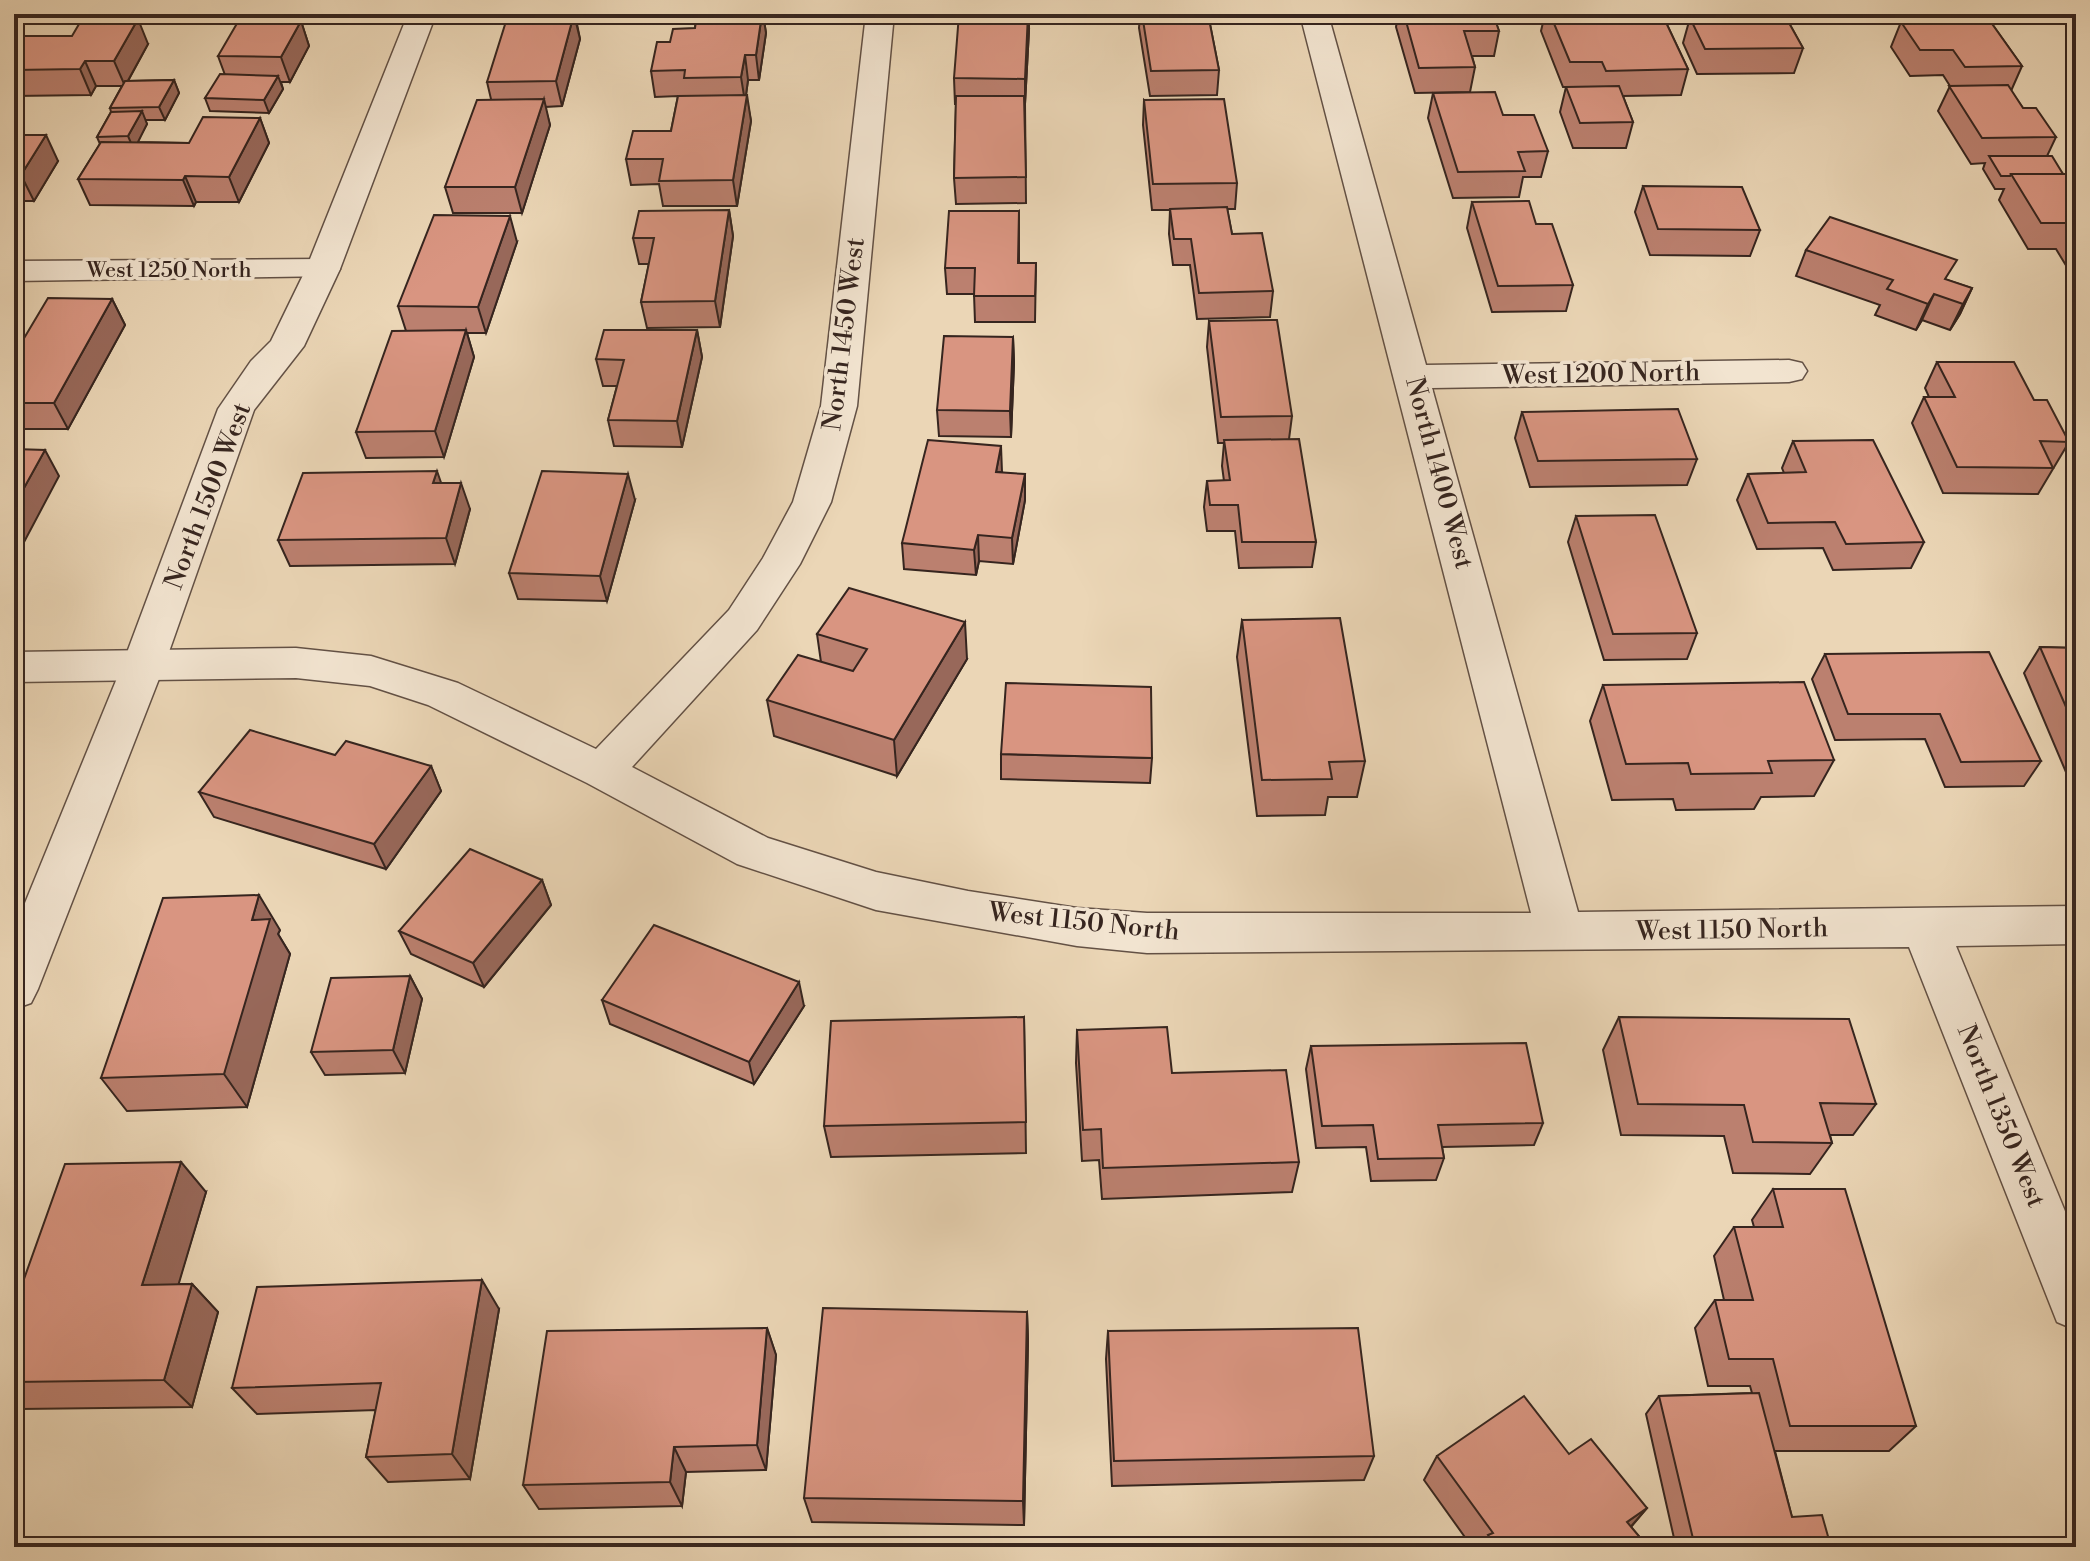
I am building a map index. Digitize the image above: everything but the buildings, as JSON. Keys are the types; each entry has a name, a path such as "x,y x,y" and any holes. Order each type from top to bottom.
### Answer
{"street":[{"name":"North 1500 West","path":"14,989 143,666 236,409 264,369 286,346 323,269 422,14"},
{"name":"North 1450 West","path":"602,771 743,620 780,564 812,502 839,406 880,14"},
{"name":"North 1400 West","path":"1314,14 1560,932"},
{"name":"West 1250 North","path":"14,271 323,269"},
{"name":"West 1200 North","path":"1413,377 1789,371"},
{"name":"West 1150 North","path":"14,667 296,663 371,671 443,694 602,771 753,851 876,891 968,910 1077,927 1147,933 1560,932 2076,925"},
{"name":"North 1350 West","path":"1925,928 2076,1304"}]}
